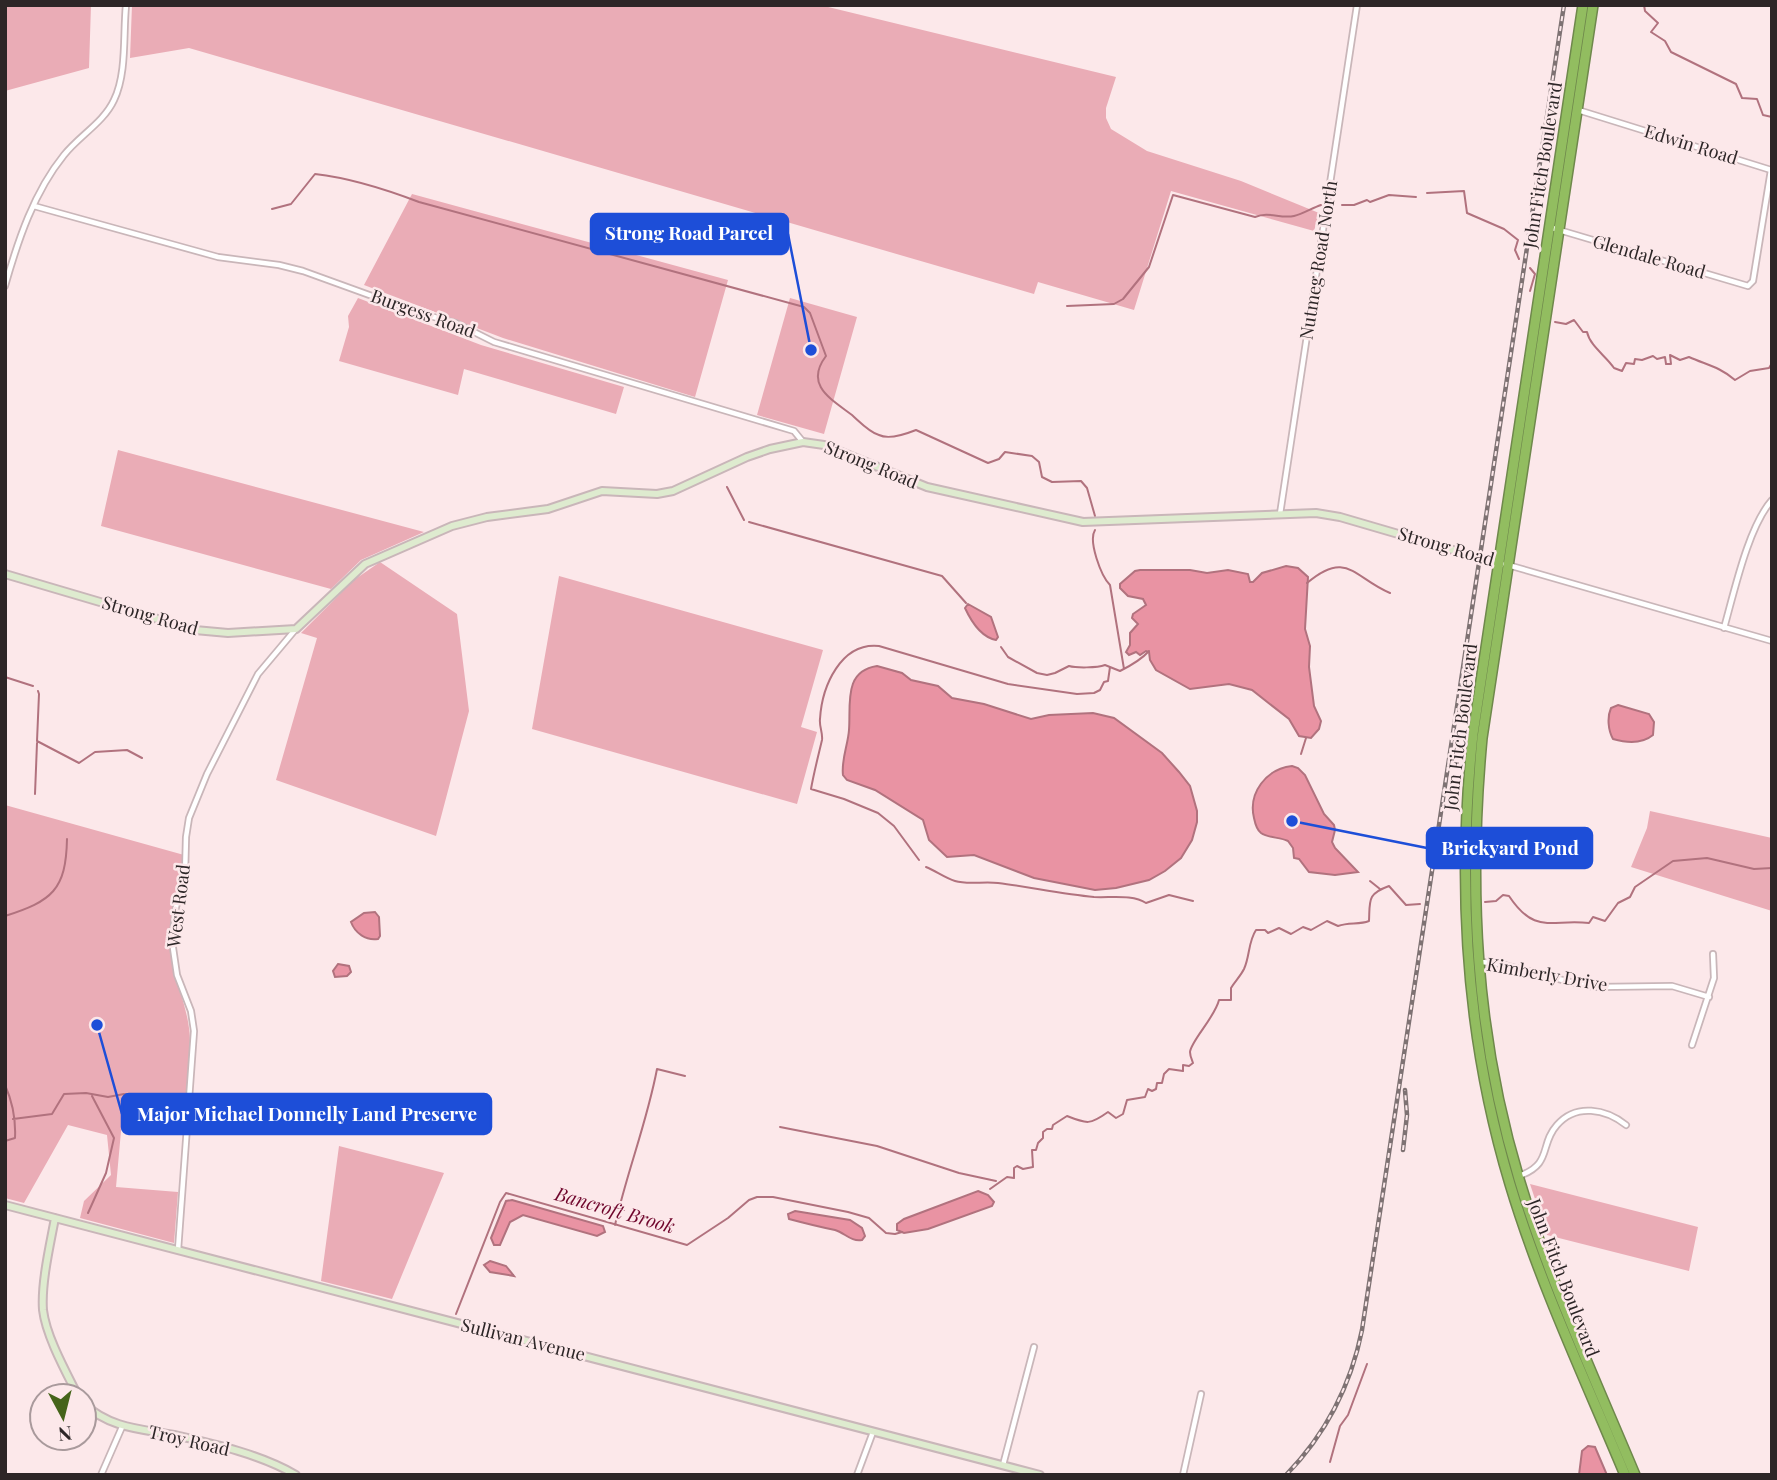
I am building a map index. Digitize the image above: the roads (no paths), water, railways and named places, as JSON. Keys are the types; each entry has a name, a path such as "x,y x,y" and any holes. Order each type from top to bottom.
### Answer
{"highway":[{"name":"John Fitch Boulevard","path":"1583,5 1554,229 1503,564 1473,734 1465,907 1490,1079 1513,1177 1625,1475"},
{"name":"John Fitch Boulevard","path":"1554,229 1577,110 1593,5"},
{"name":"John Fitch Boulevard","path":"1579,1351 1635,1475"}],"street":[{"path":"5,286 34,206 54,166 103,116 116,98 121,74 126,5"},
{"name":"Nutmeg Road North","path":"1280,514 1357,5"},
{"name":"Edwin Road","path":"1577,110 1771,170 1754,281 1748,286"},
{"name":"Burgess Road","path":"34,206 218,257 303,271 419,313 456,323 494,342 794,431 803,442"},
{"name":"Glendale Road","path":"1554,229 1748,286"},
{"name":"Strong Road","path":"5,575 195,630 228,633 296,629 365,564 452,526 487,517 548,509 602,491 657,494 673,491 747,457 803,442 824,444 939,490 1083,522 1316,513 1340,517 1772,641"},
{"path":"1724,628 1753,535 1760,517 1772,500"},
{"name":"West Road","path":"178,1251 194,1031 191,1011 177,975 172,940 176,907 185,875 187,828 207,774 258,674 296,629"},
{"path":"1692,1045 1714,978 1713,954"},
{"name":"Kimberly Drive","path":"1473,963 1494,963 1582,985 1672,986 1709,997"},
{"path":"1513,1177 1539,1165 1557,1125 1580,1111 1601,1112 1626,1125"},
{"name":"Sullivan Avenue","path":"5,1205 1040,1475"},
{"path":"55,1218 43,1298 44,1312 47,1326 72,1382"},
{"path":"1003,1465 1034,1347"},
{"path":"1183,1475 1201,1394"},
{"name":"Troy Road","path":"98,1416 122,1427 175,1436 264,1459 296,1475"},
{"path":"100,1475 122,1427"},
{"path":"857,1475 873,1432"}],"waterway":[{"path":"1644,5 1645,11 1658,23 1651,32 1665,41 1671,52 1736,84 1742,98 1757,99 1763,115 1772,117"},
{"path":"272,209 291,204 315,174 342,178 419,202 804,307 810,313 826,356 820,366 819,383 829,397 868,429 888,437 916,430 988,463 999,459 1005,452 1032,456 1039,462 1042,477 1052,482 1081,481 1087,488 1095,516"},
{"path":"1427,193 1464,191 1467,213 1504,229 1518,240 1515,250 1519,259"},
{"path":"1067,306 1114,304 1123,299 1149,267 1173,195 1255,217 1294,216 1321,205"},
{"path":"1342,205 1354,205 1367,200 1370,202 1389,195 1416,197"},
{"path":"1530,268 1535,274 1530,291"},
{"path":"1555,322 1566,324 1574,320 1583,332 1587,332 1614,368 1622,371 1626,363 1634,364 1635,359 1642,360 1653,356 1657,359 1665,357 1666,364 1671,364 1670,355 1680,360 1689,357 1719,369 1735,380 1750,371 1769,368 1772,363"},
{"path":"727,487 744,520"},
{"path":"749,522 942,576 966,603"},
{"path":"1095,530 1094,550 1099,567 1110,585 1124,669"},
{"path":"1307,583 1321,573 1341,567 1390,593"},
{"path":"919,860 894,826 878,813 811,789 822,740 820,722 825,693 836,669 844,659 854,651 879,646 1008,684 1077,694 1100,690 1104,682 1108,681 1110,667"},
{"path":"1001,647 1008,657 1037,673 1047,675 1069,666 1105,665 1120,671 1149,651"},
{"path":"5,677 33,686"},
{"path":"38,691 37,741 79,763 95,752 127,750 142,758"},
{"path":"1301,754 1306,738"},
{"path":"35,794 37,743"},
{"path":"5,916 34,905 53,891 64,870 67,839"},
{"name":"Bancroft Brook","path":"1485,902 1496,901 1503,895 1509,896 1518,908 1535,921 1589,923 1593,917 1605,921 1618,903 1630,897 1635,887 1673,861 1707,858 1754,869 1772,868"},
{"path":"926,867 960,882 998,883 1094,897 1128,897 1146,903 1169,895 1193,901"},
{"path":"1370,881 1380,889"},
{"name":"Bancroft Brook","path":"990,1189 1007,1177 1014,1178 1014,1168 1017,1166 1023,1169 1033,1167 1032,1150 1036,1150 1043,1138 1043,1132 1052,1129 1053,1125 1067,1116 1088,1122 1108,1112 1116,1118 1123,1114 1127,1100 1145,1097 1148,1089 1156,1089 1157,1083 1162,1083 1164,1074 1169,1069 1183,1071 1183,1065 1189,1066 1193,1063 1191,1047 1219,1000 1231,1000 1231,988 1244,969 1256,930 1265,930 1268,933 1279,928 1291,934 1303,927 1311,930 1327,921 1338,926 1369,921 1373,895 1389,886 1406,905 1420,904"},
{"path":"615,1225 657,1069 685,1076"},
{"path":"5,1085 13,1111 15,1131 15,1138 5,1141"},
{"path":"13,1119 52,1114 64,1094 86,1093 108,1097 124,1094 177,1101"},
{"path":"88,1213 106,1173 114,1138 92,1096"},
{"path":"780,1127 877,1146 959,1173 996,1181"},
{"name":"Bancroft Brook","path":"456,1314 500,1202 506,1193 687,1245 757,1197 773,1197 848,1212 869,1218 886,1233 902,1232"},
{"path":"1330,1462 1340,1426 1348,1415 1367,1364"}],"railway":[{"path":"1286,1475 1313,1443 1335,1408 1351,1370 1362,1330 1564,5"},
{"path":"1403,1150 1407,1115 1405,1090"}],"place":[{"name":"Strong Road Parcel","path":"811,350"},
{"name":"Brickyard Pond","path":"1292,821"},
{"name":"Major Michael Donnelly Land Preserve","path":"97,1025"}]}
